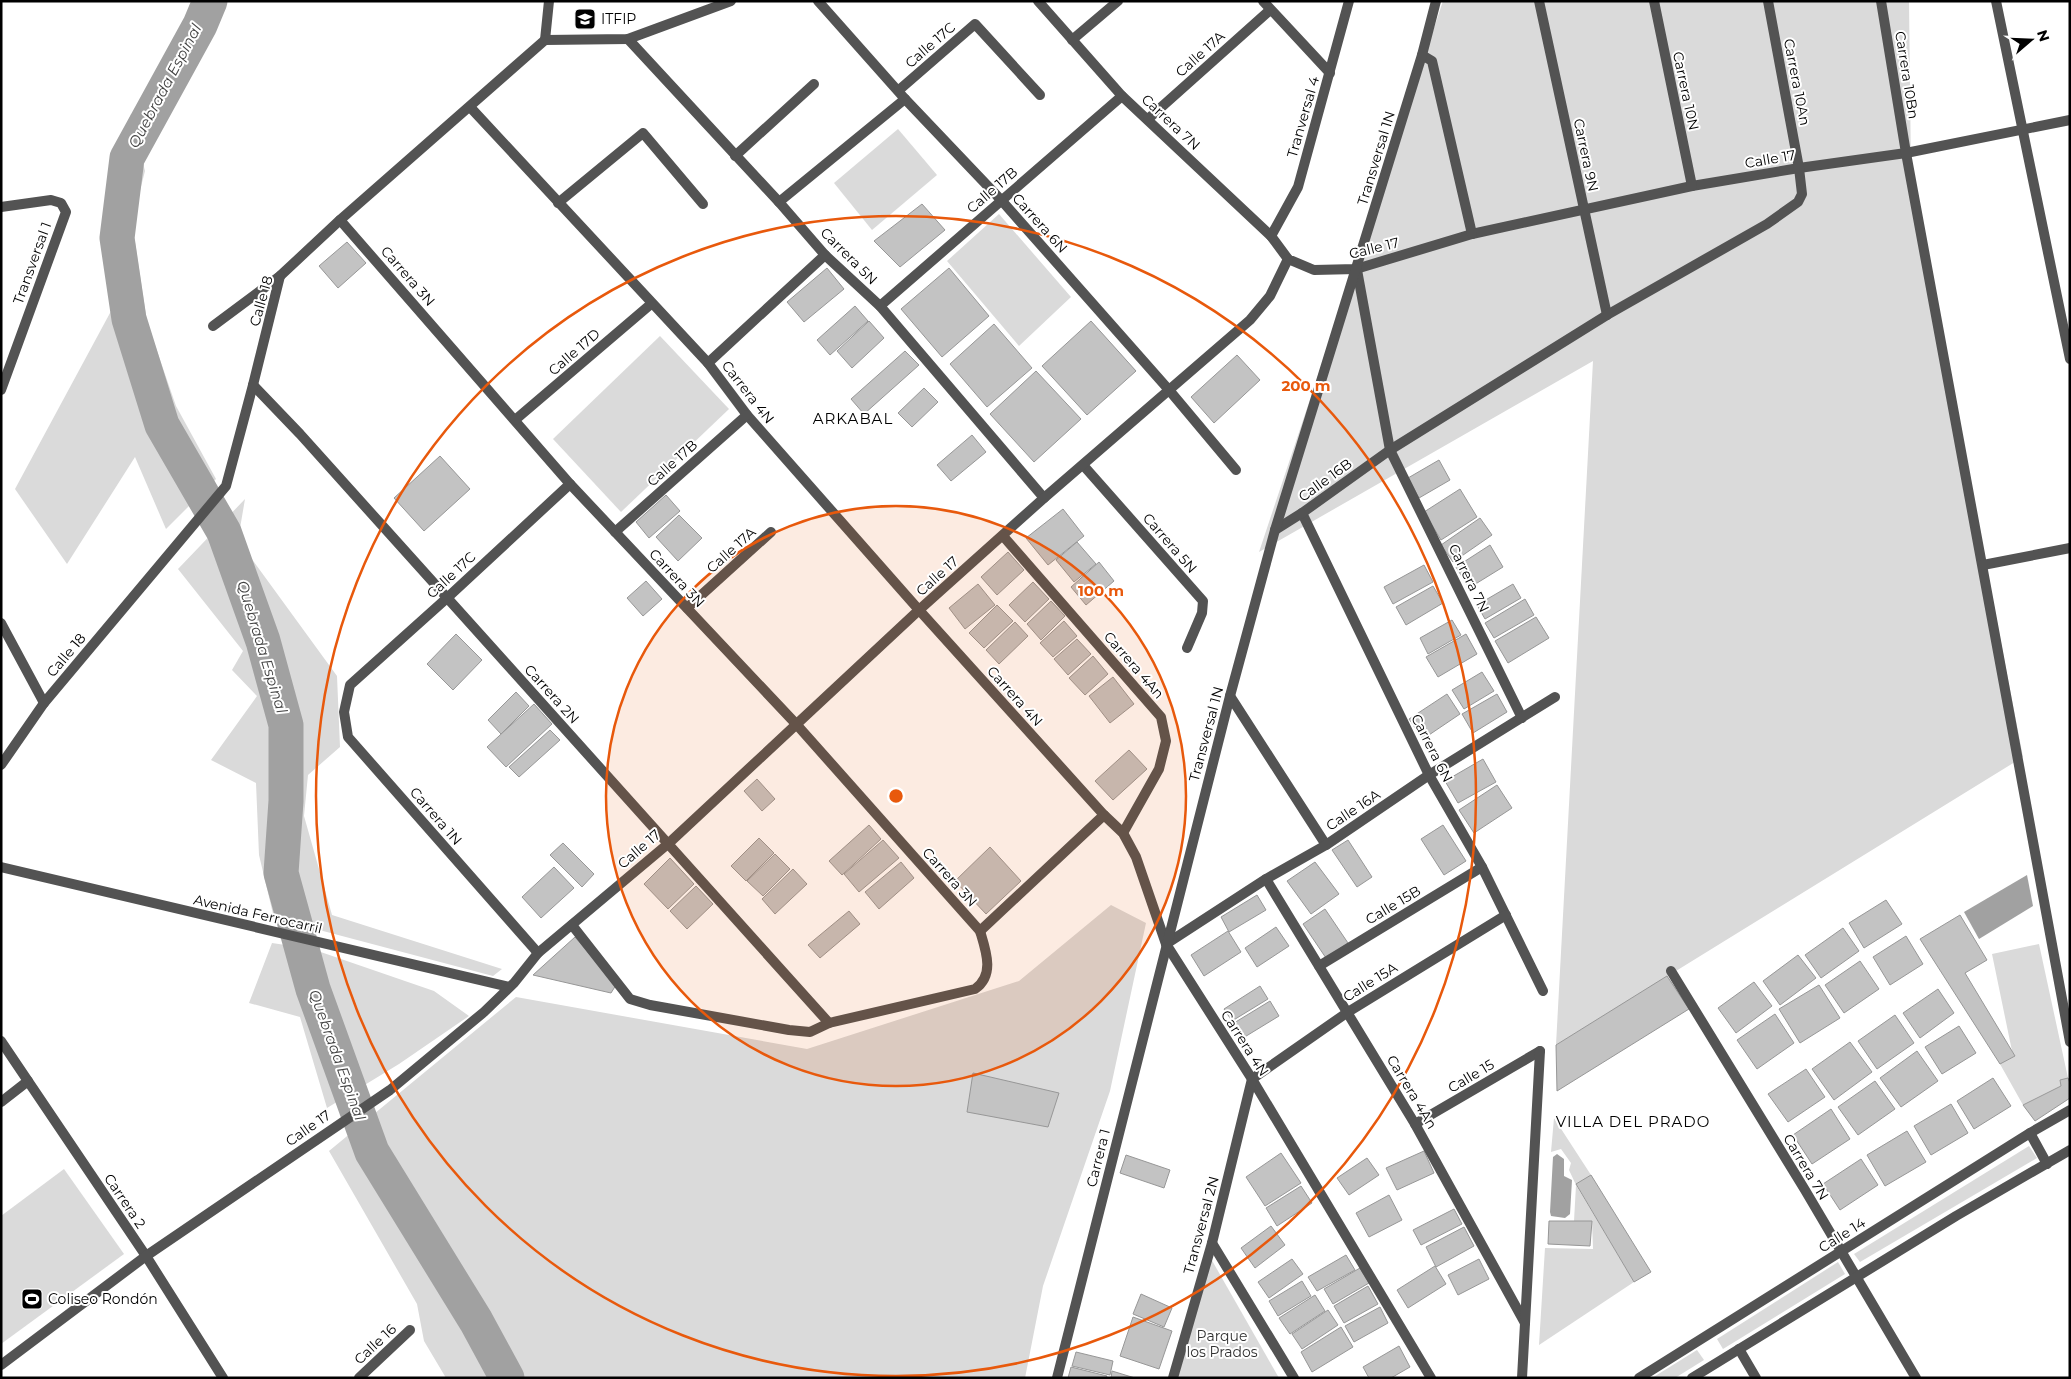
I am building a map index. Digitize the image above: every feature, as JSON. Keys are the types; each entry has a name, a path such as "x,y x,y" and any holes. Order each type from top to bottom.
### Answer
{"street":[{"path":"549,1 545,40 628,39 731,1"},
{"name":"Carrera 6N","path":"818,1 905,99 1002,201 1169,390 1236,470"},
{"name":"Carrera 7N","path":"1038,1 1122,96 1271,236 1288,258"},
{"path":"1072,40 1118,1"},
{"path":"1263,1 1330,73"},
{"name":"Tranversal 4","path":"1271,236 1298,187 1349,1"},
{"name":"Transversal 1N","path":"1166,944 1275,530 1422,55 1436,1"},
{"name":"Carrera 9N","path":"1539,1 1607,315"},
{"name":"Carrera 10N","path":"1654,1 1692,186"},
{"name":"Carrera 10An","path":"1607,315 1767,224 1798,202 1802,194 1799,168 1768,1"},
{"name":"Carrera 10Bn","path":"1881,1 1906,153 2070,1042"},
{"path":"1996,1 2070,359"},
{"name":"Calle 17A","path":"1148,119 1270,10"},
{"name":"Calle 17C","path":"899,90 975,24 1040,94"},
{"name":"Carrera 5N","path":"628,39 779,202 825,255 880,306 1044,498"},
{"name":"Calle 18","path":"1,764 44,703 226,486 254,385 280,276 340,220 545,40"},
{"path":"1422,55 1432,61 1472,234"},
{"path":"735,156 814,84"},
{"name":"Calle 17B","path":"880,306 1122,96"},
{"path":"779,202 905,99"},
{"name":"Carrera 4N","path":"470,107 651,304 708,363 747,415 919,610 1104,815 1123,832 1136,857 1166,944 1252,1079 1431,1378"},
{"name":"Calle 17","path":"1,1365 146,1256 390,1090 484,1012 538,954 668,843 919,610 1044,498 1250,320 1270,296 1288,258 1314,270 1356,269 1472,234 1692,186 1906,153 2070,120"},
{"path":"558,203 643,133 703,204"},
{"name":"Transversal 1","path":"1,207 51,200 61,203 66,212 1,390"},
{"name":"Carrera 3N","path":"340,220 570,484 796,725 980,932 987,957 983,984 975,989 829,1023"},
{"path":"708,363 825,255"},
{"name":"Carrera 7N","path":"1356,269 1390,450 1522,718"},
{"path":"213,326 280,276"},
{"name":"Calle 17D","path":"515,420 651,304"},
{"name":"Calle 16B","path":"1275,530 1390,450 1607,315"},
{"name":"Carrera 2N","path":"254,385 829,1023"},
{"name":"Calle 17B","path":"615,532 747,415"},
{"name":"Carrera 5N","path":"1083,465 1202,600 1202,613 1187,648"},
{"name":"Calle 17C","path":"350,685 570,484"},
{"name":"Carrera 6N","path":"1302,513 1429,775 1482,867 1543,991"},
{"name":"Calle 17A","path":"687,608 771,532"},
{"name":"Carrera 4An","path":"1003,536 1161,717 1166,741 1160,769 1123,832"},
{"path":"1982,564 2070,548"},
{"path":"1,623 44,703"},
{"name":"Carrera 1N","path":"350,685 344,712 348,737 538,954"},
{"path":"1230,696 1326,845"},
{"name":"Calle 16A","path":"1166,944 1266,879 1326,845 1429,775 1555,697"},
{"path":"980,932 1104,815"},
{"name":"Avenida Ferrocarril","path":"1,867 509,987"},
{"name":"Calle 15B","path":"1319,966 1482,867"},
{"name":"Carrera 4An","path":"1266,879 1416,1124 1525,1323"},
{"name":"Calle 15A","path":"1252,1079 1348,1012 1506,915"},
{"path":"572,925 630,999 650,1005 789,1030 810,1032 829,1023"},
{"name":"Carrera 1","path":"1057,1378 1166,944"},
{"name":"Carrera 7N","path":"1671,971 1916,1378"},
{"name":"Carrera 2","path":"1,1040 146,1256 224,1378"},
{"name":"Calle 15","path":"1416,1124 1540,1051 1525,1323"},
{"name":"Transversal 2N","path":"1173,1378 1212,1243 1252,1079"},
{"path":"1,1102 28,1081"},
{"name":"Calle 14","path":"1639,1378 2030,1133 2070,1110"},
{"path":"2030,1133 2047,1164"},
{"path":"1692,1378 1956,1216 2070,1150"},
{"path":"1212,1243 1294,1378"},
{"path":"1522,1378 1525,1323"},
{"name":"Calle 16","path":"359,1378 410,1330"},
{"path":"1739,1349 1756,1378"}],"green space":[{"path":"1443,1 1909,1 1911,173 2023,757 1556,1045 1593,361 1259,552"},
{"path":"131,114 145,171 132,222 147,322 176,406 216,479 166,529 135,457 67,564 15,489 117,300 106,190"},
{"path":"898,129 937,175 872,230 834,183"},
{"path":"999,214 1071,297 1019,346 947,261"},
{"path":"660,336 729,409 621,512 553,439"},
{"path":"245,499 238,540 337,676 340,747 308,775 304,816 332,915 502,969 493,976 274,918 259,855 256,783 211,760 257,696 232,670 243,651 178,569"},
{"path":"1111,905 1146,923 1110,1091 1043,1286 1025,1378 446,1378 424,1341 417,1304 329,1151 516,997 807,1049 1019,981"},
{"path":"272,943 312,949 434,991 469,1016 399,1064 327,1108 300,1017 249,1003"},
{"path":"2039,944 2068,1078 2060,1080 2061,1086 2023,1105 2000,1064 2015,1056 2012,1051 1992,954"},
{"path":"1554,1118 1591,1175 1576,1185 1569,1170 1571,1163 1561,1149 1551,1152"},
{"path":"2029,1146 2037,1158 1860,1262 1854,1254"},
{"name":"Coliseo Rondón","path":"64,1169 124,1254 1,1344 1,1216"},
{"path":"1576,1185 1634,1282 1539,1345 1545,1248 1593,1249 1592,1221 1574,1221"},
{"name":"Parque los Prados","path":"1210,1257 1279,1378 1178,1378"},
{"path":"1838,1262 1845,1274 1723,1349 1717,1339"},
{"path":"1697,1350 1704,1360 1675,1378 1652,1378"}],"shaded area":[{"path":"2027,875 2033,906 1979,939 1964,912"},
{"path":"1557,1154 1564,1159 1564,1176 1572,1180 1570,1214 1565,1218 1551,1216 1550,1212 1553,1157"}],"building":[{"path":"922,204 945,230 900,267 874,241"},
{"path":"347,242 366,263 338,288 319,266"},
{"path":"827,268 844,289 804,322 787,302"},
{"path":"949,268 989,316 942,357 901,309"},
{"path":"855,306 868,321 830,355 817,340"},
{"path":"869,321 884,338 852,368 837,351"},
{"path":"1091,321 1136,371 1087,415 1042,366"},
{"path":"994,324 1032,368 987,407 950,364"},
{"path":"905,351 919,365 864,414 851,399"},
{"path":"1237,355 1260,380 1214,423 1191,397"},
{"path":"1036,371 1081,419 1034,462 990,414"},
{"path":"924,388 938,402 912,427 898,413"},
{"path":"972,435 986,452 951,481 937,465"},
{"path":"440,456 470,489 424,531 394,498"},
{"path":"1439,460 1450,480 1419,498 1408,478"},
{"path":"1460,489 1477,517 1441,540 1424,512"},
{"path":"666,495 680,511 649,538 636,522"},
{"path":"1063,509 1084,536 1048,565 1026,538"},
{"path":"679,515 702,538 678,561 656,537"},
{"path":"1480,518 1492,535 1453,562 1441,545"},
{"path":"1077,542 1096,564 1074,582 1056,560"},
{"path":"1490,545 1503,567 1469,588 1456,567"},
{"path":"1008,552 1024,570 997,595 981,577"},
{"path":"1099,562 1114,581 1086,605 1071,587"},
{"path":"1424,565 1433,582 1393,604 1384,587"},
{"path":"646,581 662,599 643,616 627,598"},
{"path":"1033,582 1049,599 1025,622 1009,605"},
{"path":"978,584 995,605 965,629 949,608"},
{"path":"1513,584 1521,598 1485,619 1477,605"},
{"path":"1433,586 1443,603 1406,625 1396,607"},
{"path":"1525,599 1534,615 1494,638 1485,623"},
{"path":"1051,601 1065,616 1041,640 1027,624"},
{"path":"997,605 1013,621 984,648 969,633"},
{"path":"1536,617 1549,638 1508,663 1495,641"},
{"path":"1452,620 1461,635 1428,654 1420,638"},
{"path":"1064,621 1077,636 1053,657 1040,643"},
{"path":"1015,622 1028,636 999,664 986,650"},
{"path":"456,634 482,660 453,690 427,664"},
{"path":"1466,634 1477,654 1438,677 1426,657"},
{"path":"1077,639 1091,654 1068,675 1054,659"},
{"path":"1093,656 1108,674 1085,695 1069,678"},
{"path":"1482,672 1494,691 1464,709 1452,690"},
{"path":"1113,677 1134,704 1110,723 1089,696"},
{"path":"516,692 529,706 501,734 488,720"},
{"path":"1447,694 1460,714 1423,739 1409,719"},
{"path":"1497,694 1507,712 1473,733 1462,714"},
{"path":"534,704 552,724 506,767 487,747"},
{"path":"550,730 560,740 519,777 509,767"},
{"path":"1129,750 1147,769 1113,800 1095,781"},
{"path":"1483,759 1496,782 1458,803 1445,781"},
{"path":"757,779 775,799 762,811 744,791"},
{"path":"1497,785 1512,808 1474,833 1459,810"},
{"path":"869,825 881,839 842,875 829,861"},
{"path":"1443,825 1466,861 1444,875 1421,839"},
{"path":"759,838 774,853 746,881 731,866"},
{"path":"883,840 899,858 859,892 844,874"},
{"path":"1348,840 1372,877 1357,887 1332,850"},
{"path":"563,843 594,874 582,887 550,855"},
{"path":"990,847 1021,881 986,914 955,881"},
{"path":"775,854 790,869 763,896 747,881"},
{"path":"670,858 694,884 668,909 644,884"},
{"path":"901,862 914,878 879,909 865,892"},
{"path":"1315,862 1339,894 1311,914 1287,881"},
{"path":"554,867 574,888 541,918 522,897"},
{"path":"793,869 807,884 775,914 762,899"},
{"path":"696,886 713,904 687,929 670,911"},
{"path":"1257,895 1266,910 1229,932 1221,917"},
{"path":"1886,900 1902,924 1864,948 1849,923"},
{"path":"1325,909 1348,943 1326,958 1303,924"},
{"path":"849,911 860,924 820,958 808,945"},
{"path":"1960,915 1987,960 1965,973 2015,1056 2000,1064 1920,939"},
{"path":"1276,927 1289,946 1257,967 1245,948"},
{"path":"1843,928 1859,951 1821,978 1805,955"},
{"path":"1228,931 1241,952 1204,976 1191,955"},
{"path":"1906,936 1923,964 1890,985 1873,957"},
{"path":"575,937 616,985 611,993 533,975"},
{"path":"1798,955 1816,978 1780,1005 1763,981"},
{"path":"1860,961 1879,989 1844,1013 1825,985"},
{"path":"1667,976 1689,1009 1557,1091 1556,1045"},
{"path":"1754,982 1772,1006 1736,1033 1718,1008"},
{"path":"1819,985 1840,1018 1800,1043 1779,1009"},
{"path":"1260,986 1268,999 1232,1021 1224,1009"},
{"path":"1938,989 1954,1013 1920,1038 1903,1013"},
{"path":"1270,1001 1279,1016 1243,1038 1234,1023"},
{"path":"1775,1014 1794,1043 1757,1069 1737,1040"},
{"path":"1895,1015 1914,1043 1877,1069 1858,1041"},
{"path":"1959,1026 1976,1053 1942,1074 1925,1047"},
{"path":"1850,1042 1872,1072 1834,1100 1812,1069"},
{"path":"1917,1051 1938,1081 1901,1107 1880,1078"},
{"path":"1806,1069 1825,1097 1788,1122 1768,1094"},
{"path":"973,1073 1059,1093 1048,1127 967,1112"},
{"path":"1993,1078 2011,1106 1974,1129 1957,1101"},
{"path":"2068,1078 2070,1098 2035,1121 2023,1105 2061,1086 2060,1080"},
{"path":"1875,1081 1895,1109 1858,1135 1838,1107"},
{"path":"1951,1104 1968,1133 1931,1155 1914,1126"},
{"path":"1831,1109 1850,1139 1812,1164 1793,1135"},
{"path":"1907,1131 1926,1162 1885,1186 1867,1155"},
{"path":"1424,1151 1434,1173 1397,1190 1386,1168"},
{"path":"1281,1153 1301,1183 1265,1206 1246,1177"},
{"path":"1126,1155 1170,1170 1164,1188 1120,1173"},
{"path":"1367,1158 1379,1175 1349,1195 1337,1178"},
{"path":"1861,1159 1878,1185 1840,1210 1823,1184"},
{"path":"1591,1175 1651,1272 1634,1282 1576,1184"},
{"path":"1301,1186 1312,1203 1277,1226 1266,1208"},
{"path":"1389,1195 1402,1220 1369,1237 1356,1213"},
{"path":"1454,1209 1462,1224 1421,1245 1413,1230"},
{"path":"1549,1221 1592,1221 1590,1246 1548,1244"},
{"path":"1271,1226 1285,1245 1255,1268 1241,1248"},
{"path":"1464,1227 1474,1246 1436,1267 1426,1247"},
{"path":"1346,1255 1355,1270 1317,1291 1308,1277"},
{"path":"1292,1259 1303,1274 1269,1298 1258,1282"},
{"path":"1479,1259 1489,1279 1458,1295 1448,1275"},
{"path":"1435,1266 1446,1284 1408,1308 1397,1290"},
{"path":"1360,1268 1369,1283 1333,1304 1324,1289"},
{"path":"1302,1281 1311,1296 1278,1316 1269,1301"},
{"path":"1368,1286 1378,1304 1344,1323 1334,1306"},
{"path":"1141,1294 1172,1308 1164,1327 1133,1314"},
{"path":"1315,1295 1325,1311 1290,1334 1279,1318"},
{"path":"1380,1307 1388,1323 1354,1342 1345,1326"},
{"path":"1328,1310 1338,1325 1302,1349 1292,1334"},
{"path":"1133,1317 1172,1331 1159,1369 1120,1356"},
{"path":"1341,1327 1353,1347 1312,1372 1301,1352"},
{"path":"1399,1346 1410,1367 1391,1378 1369,1378 1363,1367"},
{"path":"1076,1352 1113,1361 1110,1375 1072,1366"},
{"path":"1071,1367 1107,1376 1106,1378 1068,1378"},
{"path":"1112,1371 1135,1378 1111,1378"}],"waterway":[{"name":"Quebrada Espinal","path":"210,1 200,25 127,158 117,238 129,319 162,425 224,532 263,641 286,725 286,801 281,873 313,989 372,1152 476,1321 507,1378"}],"place":[{"name":"ITFIP","path":"585,19"},
{"name":"Coliseo Rondón","path":"32,1299"}],"district":[{"name":"ARKABAL","path":"853,419"},
{"name":"VILLA DEL PRADO","path":"1633,1122"}]}
